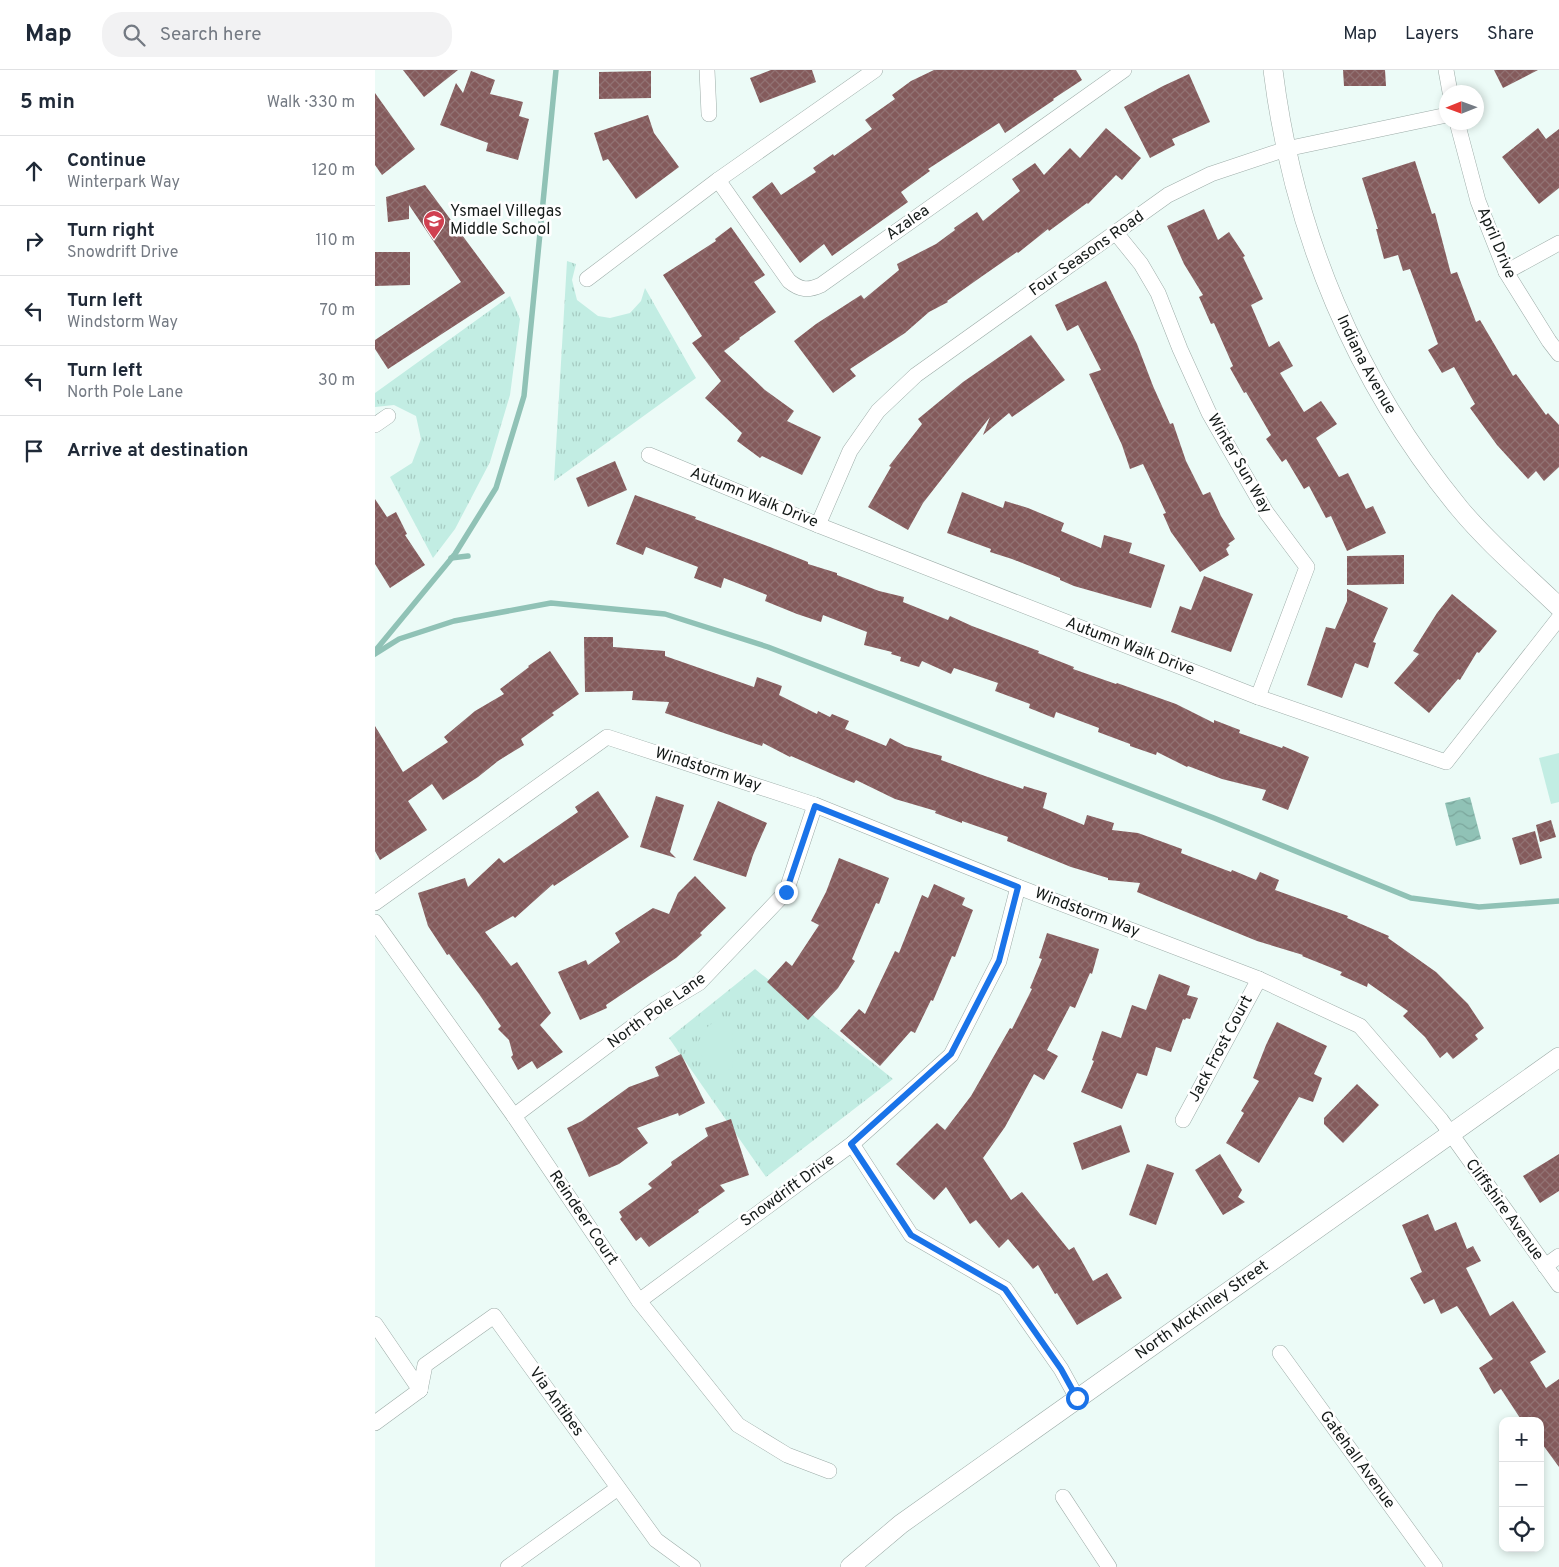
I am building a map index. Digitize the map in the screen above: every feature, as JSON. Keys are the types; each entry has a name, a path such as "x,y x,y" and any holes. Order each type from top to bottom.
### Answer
{"street":[{"path":"707,70 709,114"},
{"path":"587,278 718,180 875,70"},
{"name":"Azalea","path":"718,180 789,281 796,287 804,290 812,288 821,284 1124,70"},
{"name":"Indiana Avenue","path":"1273,70 1286,149 1301,209 1322,272 1351,341 1385,405 1421,458 1461,510 1559,607"},
{"path":"1446,70 1449,85"},
{"name":"Four Seasons Road","path":"819,525 849,451 878,411 917,375 1168,195 1211,174 1286,149 1439,117"},
{"name":"April Drive","path":"1459,130 1479,201 1505,272 1559,354"},
{"name":"Winter Sun Way","path":"1116,233 1141,264 1158,293 1180,349 1209,413 1266,512 1307,567 1257,697"},
{"path":"1505,272 1559,243"},
{"path":"375,425 388,416"},
{"name":"Autumn Walk Drive","path":"649,455 819,525 1257,697 1446,762 1559,618"},
{"name":"Windstorm Way","path":"375,903 607,737 815,806 1018,887 1259,979 1360,1026 1441,1120 1450,1134"},
{"name":"North Pole Lane","path":"514,1116 657,1009 699,984 786,892 815,806"},
{"name":"Snowdrift Drive","path":"639,1301 851,1144 951,1054 999,961 1018,887"},
{"name":"Reindeer Court","path":"375,922 514,1116 639,1301 738,1426 787,1455 829,1471"},
{"name":"Jack Frost Court","path":"1183,1120 1259,979"},
{"name":"North McKinley Street","path":"850,1567 901,1524 1559,1057"},
{"name":"Cliffshire Avenue","path":"1450,1134 1559,1285"},
{"path":"851,1144 911,1235 1005,1289 1061,1369 1077,1398"},
{"path":"1545,1266 1559,1256"},
{"name":"Via Antibes","path":"420,1390 425,1365 494,1316 656,1540 693,1567"},
{"path":"375,1324 420,1390 375,1423"},
{"name":"Gatehall Avenue","path":"1280,1353 1435,1567"},
{"path":"507,1567 618,1488"},
{"path":"1063,1497 1109,1567"}],"green space":[{"path":"567,261 576,264 572,280 577,300 598,316 610,318 630,313 641,301 645,288 696,378 554,481"},
{"path":"510,296 520,319 510,395 490,462 455,529 433,558 390,477 412,463 421,439 416,416 394,405 375,407 375,393"},
{"path":"1559,753 1559,802 1551,804 1539,758"},
{"path":"755,969 893,1079 766,1177 669,1038"},
{"path":"733,1018 732,1069 721,1072 714,1071 702,1056 698,1043 704,1031 711,1024"}],"water":[{"path":"1470,797 1481,839 1456,846 1445,803"}],"building":[{"path":"403,70 458,70 424,97"},
{"path":"771,70 812,70 816,82 760,103 750,78"},
{"path":"934,70 1076,70 1082,80 1005,133 999,123 928,169 930,171 901,192 908,202 832,256 824,244 800,263 752,197 772,182 781,195 816,172 813,168 833,154 834,156 872,129 865,120 895,99 892,95 911,81"},
{"path":"1343,70 1385,70 1386,86 1344,86"},
{"path":"1494,70 1538,70 1503,88"},
{"path":"471,71 495,80 490,94 523,102 519,116 529,119 518,160 486,151 488,143 440,125 456,83 463,93"},
{"path":"651,71 651,98 599,99 599,72"},
{"path":"1189,74 1210,122 1172,139 1175,145 1150,158 1124,107"},
{"path":"375,93 415,149 382,175 375,165"},
{"path":"648,115 654,133 679,167 636,199 608,159 603,161 594,133"},
{"path":"1106,128 1141,158 1122,180 1116,175 1088,204 1049,231 1048,229 1018,253 981,277 948,302 929,312 905,333 850,369 856,376 833,393 794,341 816,324 861,295 864,299 899,270 897,264 936,244 955,230 954,228 977,212 983,221 1020,191 1012,179 1035,163 1044,175 1070,148 1080,158"},
{"path":"1538,128 1546,139 1559,129 1559,188 1539,204 1502,157"},
{"path":"1415,161 1432,214 1435,213 1451,274 1457,272 1476,322 1480,320 1513,376 1516,374 1546,415 1548,413 1559,425 1559,467 1544,481 1536,471 1528,479 1497,445 1470,408 1475,404 1454,367 1442,373 1428,350 1438,344 1410,269 1403,271 1398,255 1384,259 1376,229 1378,229 1362,178"},
{"path":"425,185 505,293 388,369 375,349 375,340 461,282 409,205 409,219 388,222 386,197"},
{"path":"1204,209 1218,240 1229,232 1245,256 1243,257 1263,299 1251,305 1269,347 1279,341 1293,366 1280,373 1304,412 1321,401 1337,424 1316,438 1339,477 1348,473 1366,509 1373,506 1386,533 1347,551 1331,516 1326,518 1309,486 1304,489 1286,459 1282,462 1266,439 1271,435 1230,368 1233,366 1214,323 1211,324 1199,297 1203,295 1184,264 1167,226"},
{"path":"731,227 765,275 754,282 776,312 724,351 765,390 794,411 787,421 821,437 802,475 762,456 760,458 737,441 742,433 705,398 721,381 692,343 702,336 663,275 716,241 715,239"},
{"name":"Ysmael Villegas Middle School","path":"375,252 410,252 410,285 375,286"},
{"path":"1106,281 1137,344 1170,424 1173,423 1186,461 1203,495 1210,492 1221,516 1235,539 1228,544 1230,545 1226,549 1229,555 1200,572 1171,532 1163,514 1166,513 1143,464 1130,469 1122,445 1089,374 1101,370 1078,325 1067,331 1055,305"},
{"path":"1031,335 1065,380 1012,417 1009,413 983,435 990,417 923,503 908,530 868,507 891,467 889,466 922,424 918,419 963,382"},
{"path":"615,461 627,490 588,507 576,478"},
{"path":"962,492 1003,508 1005,501 1028,508 1064,523 1061,531 1101,548 1104,535 1132,543 1129,553 1165,565 1151,608 1074,586 1060,580 1060,578 990,552 991,549 947,533"},
{"path":"635,495 696,517 695,519 879,591 904,597 903,602 948,620 950,616 1039,651 1038,653 1074,667 1073,669 1176,704 1214,723 1214,720 1240,730 1239,733 1282,748 1283,746 1309,757 1288,810 1262,800 1266,790 1222,779 1187,767 1157,752 1156,755 1130,746 1130,744 1098,732 1099,728 1056,712 1054,718 1029,708 1030,704 995,691 998,683 954,668 951,674 922,661 919,667 900,661 901,657 891,654 892,652 864,645 867,632 823,615 821,622 797,614 765,601 767,595 724,578 721,588 694,578 698,567 646,547 643,555 616,544"},
{"path":"375,499 387,517 396,512 407,534 405,535 425,565 390,588 375,564"},
{"path":"1404,555 1404,584 1347,585 1347,556"},
{"path":"1204,576 1253,594 1231,652 1171,632 1180,606 1191,610"},
{"path":"1347,589 1388,608 1373,642 1376,643 1368,668 1355,663 1342,698 1307,685 1326,627 1335,629 1347,601"},
{"path":"1452,594 1497,631 1479,653 1477,652 1460,680 1458,679 1429,713 1394,683 1419,654 1413,651 1437,613"},
{"path":"584,637 613,637 613,647 665,651 665,656 754,687 757,677 782,686 779,695 817,714 818,711 830,717 832,714 849,721 845,729 886,746 890,738 905,746 942,756 941,760 985,776 1023,789 1024,786 1047,793 1043,808 1084,825 1087,815 1114,823 1112,830 1138,833 1182,849 1181,853 1231,872 1232,870 1256,880 1260,872 1279,880 1275,890 1348,916 1347,918 1389,936 1388,938 1436,972 1468,1004 1484,1028 1475,1035 1478,1039 1453,1059 1447,1052 1440,1058 1425,1037 1403,1016 1408,1011 1368,983 1367,987 1340,975 1342,972 1303,955 1257,941 1137,892 1140,883 1108,880 1108,878 1071,867 1007,841 1008,837 962,821 962,823 935,813 936,811 895,799 856,780 854,783 790,757 763,743 762,746 665,713 669,702 632,700 633,691 585,692"},
{"path":"550,651 579,694 552,713 554,715 521,739 524,745 443,800 432,784 408,801 427,830 380,860 375,851 375,726 403,772 448,742 444,737 475,711 504,694 500,689"},
{"path":"598,791 629,837 554,886 553,884 515,918 513,916 485,932 511,966 517,962 551,1013 540,1025 563,1052 537,1069 532,1061 518,1070 511,1057 513,1055 509,1040 498,1029 501,1026 449,954 447,955 428,926 418,893 465,878 468,887 499,858 504,863 578,812 575,807"},
{"path":"656,796 684,805 670,852 676,858 640,847"},
{"path":"718,801 767,823 746,877 693,860"},
{"path":"1551,820 1556,837 1540,842 1536,825"},
{"path":"1535,831 1542,858 1520,865 1512,838"},
{"path":"839,858 889,878 879,904 876,903 852,959 855,961 838,988 808,1020 767,982 786,961 792,966 819,925 811,921 826,892"},
{"path":"695,876 726,908 700,933 702,935 676,958 606,1005 607,1008 580,1020 558,972 586,960 588,965 620,942 615,933 653,908 669,914 678,893"},
{"path":"934,884 965,898 962,905 973,910 955,957 952,956 933,1001 931,1000 915,1033 911,1031 880,1066 840,1031 859,1009 865,1014 895,951 899,953 922,895 928,898"},
{"path":"1047,933 1099,949 1092,974 1090,973 1075,1008 1070,1006 1047,1050 1058,1056 1044,1080 1034,1074 1005,1127 983,1158 1011,1200 1022,1192 1069,1250 1074,1247 1093,1281 1107,1273 1122,1298 1077,1325 1057,1293 1055,1294 1038,1265 1033,1269 1008,1239 999,1248 976,1220 970,1224 946,1187 934,1200 896,1164 937,1123 945,1130 971,1096 1010,1028 1012,1029 1032,989 1030,988 1042,959 1039,958"},
{"path":"1159,974 1190,986 1187,995 1198,998 1190,1019 1183,1019 1171,1052 1156,1047 1147,1076 1137,1073 1122,1109 1081,1092 1094,1061 1092,1060 1102,1031 1121,1038 1132,1005 1146,1010"},
{"path":"1277,1022 1327,1046 1314,1074 1322,1078 1313,1102 1299,1097 1259,1163 1226,1143 1244,1113 1241,1111 1259,1081 1253,1078"},
{"path":"681,1054 705,1103 679,1116 678,1113 637,1128 648,1143 619,1164 589,1177 567,1128 582,1121 629,1087 659,1076 655,1067"},
{"path":"1357,1084 1379,1105 1343,1143 1324,1124 1324,1118"},
{"path":"731,1119 749,1175 720,1185 725,1191 649,1247 641,1237 636,1241 620,1219 622,1217 619,1212 652,1188 648,1184 672,1165 671,1162 708,1136 705,1128"},
{"path":"1121,1125 1130,1152 1082,1170 1073,1143"},
{"path":"1220,1154 1242,1190 1238,1197 1245,1202 1223,1215 1195,1170"},
{"path":"1559,1154 1559,1191 1540,1203 1523,1176"},
{"path":"1147,1164 1174,1173 1156,1225 1129,1215"},
{"path":"1428,1214 1435,1231 1456,1222 1467,1249 1473,1246 1481,1261 1466,1268 1490,1316 1513,1301 1546,1352 1530,1362 1546,1388 1559,1379 1559,1467 1544,1446 1544,1417 1519,1417 1501,1389 1494,1394 1479,1368 1493,1359 1457,1306 1441,1314 1434,1299 1424,1304 1410,1278 1422,1272 1402,1225"}],"waterway":[{"path":"375,651 455,554 496,488 524,396 556,70"},
{"path":"451,558 468,556"},
{"path":"375,654 399,639 454,621 551,603 665,614 768,647 1214,818 1411,898 1479,907 1559,901"}],"place":[{"name":"Ysmael Villegas Middle School","path":"434,240"}],"route":[{"path":"786,892 815,806 1018,887 999,961 951,1054 851,1144 911,1235 1005,1289 1061,1369 1077,1398"}]}
